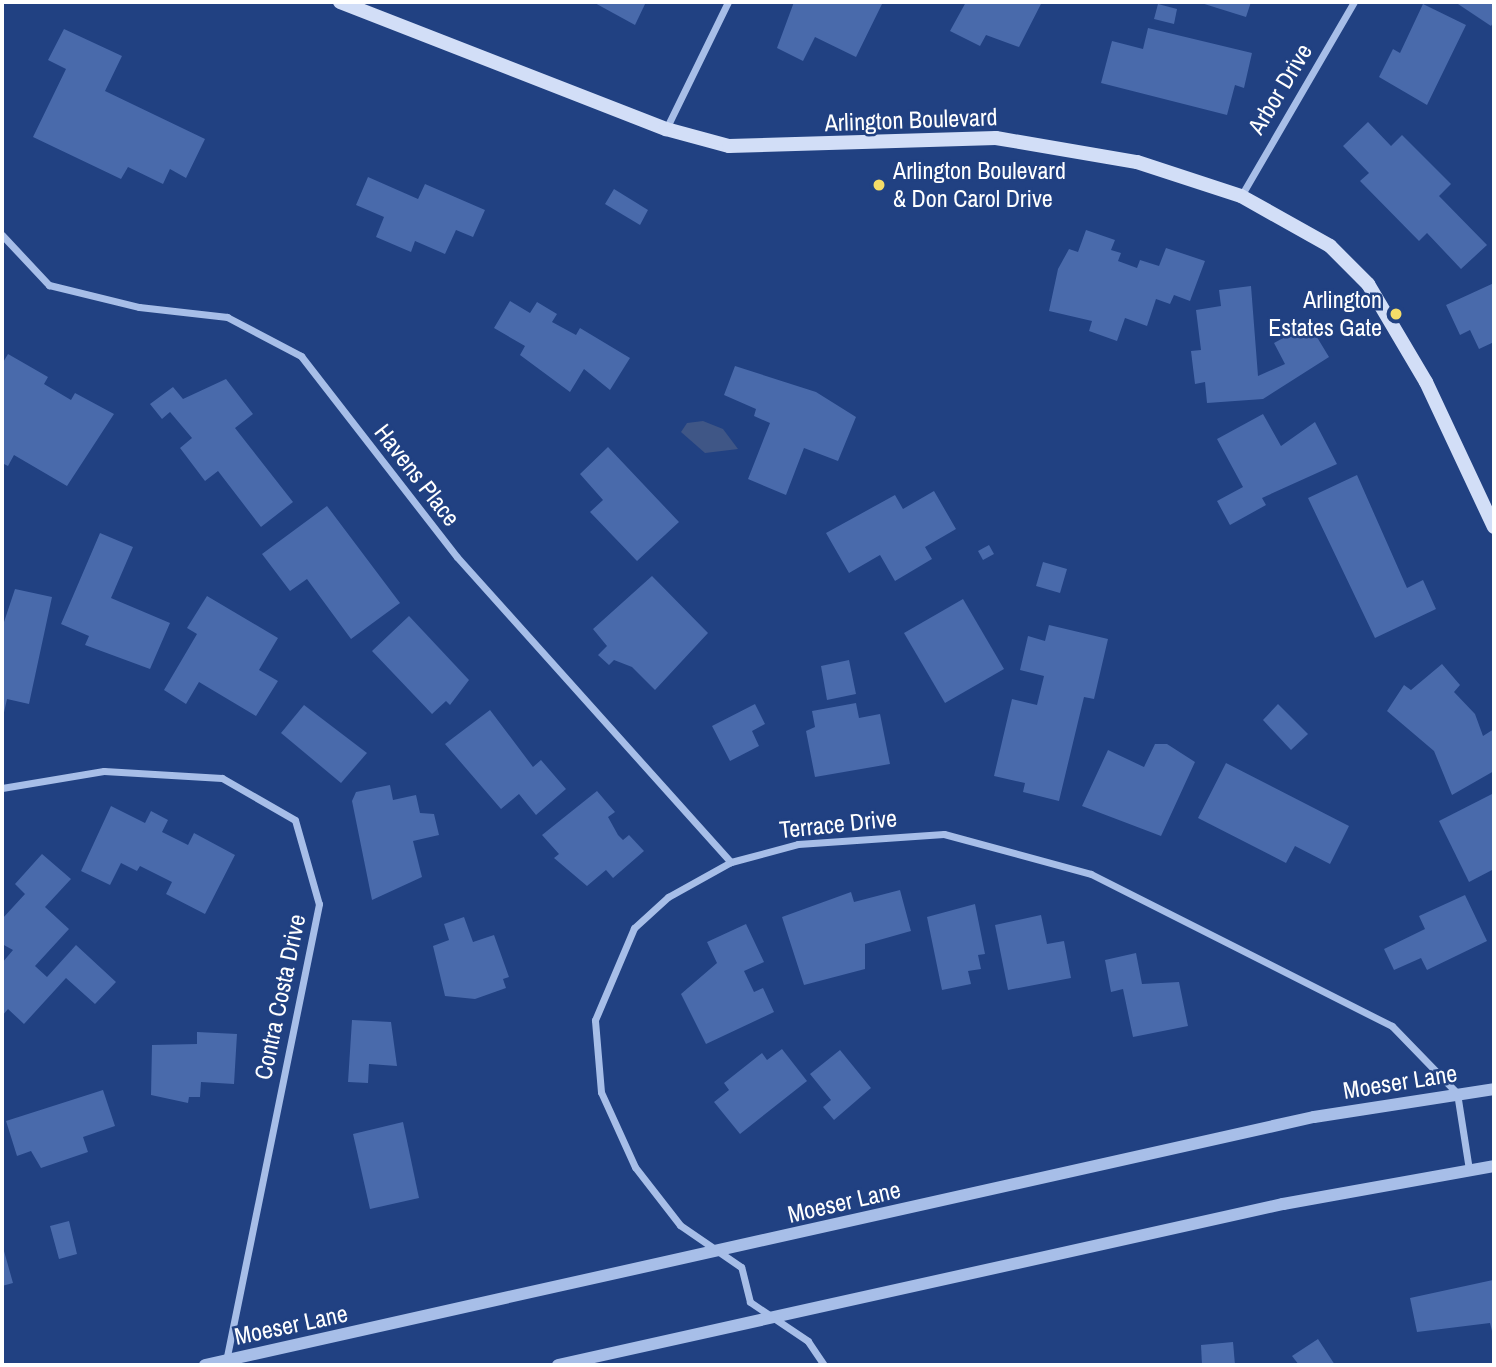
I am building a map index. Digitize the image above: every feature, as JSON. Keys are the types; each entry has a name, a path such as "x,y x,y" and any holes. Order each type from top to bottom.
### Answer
{"main road":[{"name":"Arlington Boulevard","path":"340,2 666,129 752,148 996,138 1137,162 1241,196 1330,246 1368,284 1426,382 1494,527"}],"street":[{"path":"666,129 728,2"},
{"name":"Arbor Drive","path":"1241,196 1354,2"},
{"name":"Havens Place","path":"2,235 49,285 139,307 227,317 301,356 457,557 731,862"},
{"name":"Contra Costa Drive","path":"2,788 104,771 222,778 295,820 319,904 226,1361"},
{"name":"Terrace Drive","path":"824,1365 807,1341 750,1302 740,1267 713,1253 680,1225 635,1167 601,1092 595,1020 634,928 668,898 731,862 798,844 944,834 1036,854 1091,874 1392,1026 1457,1093"},
{"name":"Moeser Lane","path":"205,1365 1314,1117 1494,1089"},
{"path":"1457,1093 1469,1170"},
{"path":"558,1365 1283,1204 1494,1166"}],"water":[{"path":"703,421 723,429 738,449 705,453 681,432 687,423"}],"building":[{"path":"593,2 646,2 635,25"},
{"path":"794,2 883,2 856,57 815,37 803,61 777,48"},
{"path":"966,2 1042,2 1019,47 986,35 980,46 950,31"},
{"path":"1198,2 1251,2 1246,17"},
{"path":"1455,2 1494,2 1494,21 1491,26"},
{"path":"1158,4 1177,9 1174,24 1154,19"},
{"path":"1423,4 1466,25 1427,105 1379,77 1393,49 1400,53"},
{"path":"1148,28 1252,53 1244,88 1235,85 1227,115 1101,83 1112,41 1143,49"},
{"path":"64,29 122,56 105,91 205,139 186,178 170,169 163,184 128,167 121,179 33,137 66,69 48,60"},
{"path":"1368,122 1391,146 1402,135 1451,184 1439,196 1487,245 1461,269 1427,233 1419,241 1360,181 1369,173 1343,146"},
{"path":"368,177 418,199 425,184 485,210 473,237 456,230 445,254 415,241 411,252 376,237 384,217 356,205"},
{"path":"614,189 648,210 640,225 605,204"},
{"path":"1086,230 1115,240 1111,250 1121,253 1118,261 1137,268 1140,260 1159,266 1166,248 1205,261 1190,301 1174,295 1170,304 1156,299 1147,326 1125,318 1117,341 1089,331 1092,321 1049,311 1058,269 1069,249 1078,252"},
{"path":"1494,283 1494,342 1479,349 1470,330 1460,335 1446,305"},
{"path":"1251,286 1258,376 1285,364 1274,343 1309,324 1329,357 1263,399 1207,403 1205,382 1195,384 1191,351 1201,350 1196,310 1221,306 1219,290"},
{"path":"510,301 530,313 537,302 557,314 552,322 576,335 580,328 630,358 610,390 584,369 570,392 520,355 525,346 494,328"},
{"path":"8,354 48,377 44,384 71,400 75,393 114,414 67,486 14,455 8,466 2,463 2,364"},
{"path":"735,366 816,392 856,417 838,461 804,448 786,495 748,479 770,423 754,416 756,409 724,395"},
{"path":"226,379 253,414 235,428 293,502 261,527 218,471 205,481 180,448 192,438 170,412 162,419 150,404 173,387 183,399"},
{"path":"1263,414 1281,446 1315,422 1337,464 1262,498 1266,505 1230,525 1217,501 1243,487 1217,439"},
{"path":"608,447 679,522 637,561 590,512 603,500 580,474"},
{"path":"1357,475 1407,588 1423,580 1436,609 1375,638 1308,498"},
{"path":"934,491 956,529 925,547 932,559 895,581 880,555 849,573 826,533 895,495 903,509"},
{"path":"327,506 400,603 351,639 307,579 290,591 262,554"},
{"path":"100,533 133,547 111,598 170,623 150,669 85,645 89,636 61,624"},
{"path":"989,545 994,554 983,560 978,551"},
{"path":"1043,562 1067,569 1060,593 1036,586"},
{"path":"652,576 708,633 655,690 632,667 614,660 609,665 598,655 607,646 593,629"},
{"path":"15,589 52,597 29,704 7,699 3,717 2,628"},
{"path":"207,596 278,638 259,670 278,681 256,716 199,682 186,704 164,690 197,634 187,628"},
{"path":"963,599 1004,669 945,703 904,633"},
{"path":"409,616 469,680 450,705 446,701 432,714 372,651"},
{"path":"1049,625 1108,639 1094,699 1084,697 1059,801 1023,792 1025,783 994,776 1012,699 1037,705 1044,676 1020,670 1028,636 1045,641"},
{"path":"849,660 856,694 827,700 821,666"},
{"path":"1442,664 1460,685 1454,692 1475,714 1483,736 1494,729 1494,771 1452,795 1434,751 1387,711 1404,685 1411,690"},
{"path":"856,703 859,718 880,714 890,764 815,777 806,731 815,727 812,711"},
{"path":"755,704 765,724 752,731 759,746 730,761 712,726"},
{"path":"1278,704 1308,734 1291,750 1263,720"},
{"path":"304,705 367,753 341,783 281,733"},
{"path":"490,710 533,767 541,760 566,789 536,815 519,794 501,809 445,744"},
{"path":"1155,744 1167,744 1195,762 1161,836 1082,806 1108,750 1144,767"},
{"path":"1226,763 1349,826 1330,864 1295,846 1286,863 1198,818"},
{"path":"390,785 393,800 416,795 420,813 434,814 439,835 413,841 422,877 372,900 352,801 356,792"},
{"path":"597,791 615,812 608,817 618,835 623,840 629,835 644,851 613,878 606,870 587,886 554,858 559,854 542,835"},
{"path":"1494,793 1494,869 1469,882 1439,821"},
{"path":"111,806 145,823 151,811 168,820 162,832 188,845 194,833 235,855 205,914 166,894 172,882 140,866 137,871 121,863 110,885 81,871"},
{"path":"42,854 71,879 45,907 69,929 35,966 47,977 76,945 116,982 95,1004 66,978 24,1024 8,1009 2,1016 2,963 13,950 2,944 2,919 25,894 15,884"},
{"path":"900,890 911,931 865,944 865,969 804,985 782,917 851,892 854,902"},
{"path":"1465,895 1487,941 1427,970 1421,958 1394,970 1384,949 1425,929 1419,916"},
{"path":"975,904 985,954 978,955 981,969 968,971 971,984 942,990 927,917"},
{"path":"1041,915 1047,944 1064,941 1071,978 1008,990 995,925"},
{"path":"464,917 473,942 494,935 509,977 503,979 506,988 475,999 445,996 433,946 449,940 444,924"},
{"path":"746,924 764,962 744,971 754,992 763,988 774,1012 706,1044 681,994 717,963 707,942"},
{"path":"1136,953 1142,984 1179,982 1188,1026 1133,1037 1123,989 1111,992 1105,960"},
{"path":"352,1020 391,1022 397,1066 369,1064 368,1083 348,1082"},
{"path":"197,1032 237,1034 234,1084 201,1082 200,1097 189,1097 188,1103 151,1095 152,1045 197,1044"},
{"path":"782,1049 807,1081 740,1134 714,1102 729,1090 724,1083 762,1053 767,1060"},
{"path":"840,1050 871,1088 834,1120 823,1107 831,1100 810,1074"},
{"path":"103,1090 115,1126 83,1137 88,1152 41,1168 31,1151 17,1156 6,1121"},
{"path":"403,1122 419,1198 370,1209 353,1134"},
{"path":"69,1221 77,1254 59,1259 50,1226"},
{"path":"2,1244 13,1283 2,1286"},
{"path":"1493,1280 1494,1339 1490,1323 1417,1332 1410,1298"},
{"path":"1318,1339 1335,1365 1299,1365 1292,1356"},
{"path":"1233,1342 1235,1365 1202,1365 1201,1345"}],"place":[{"name":"Arlington Boulevard & Don Carol Drive","path":"879,185"},
{"name":"Arlington Estates Gate","path":"1396,314"}]}
